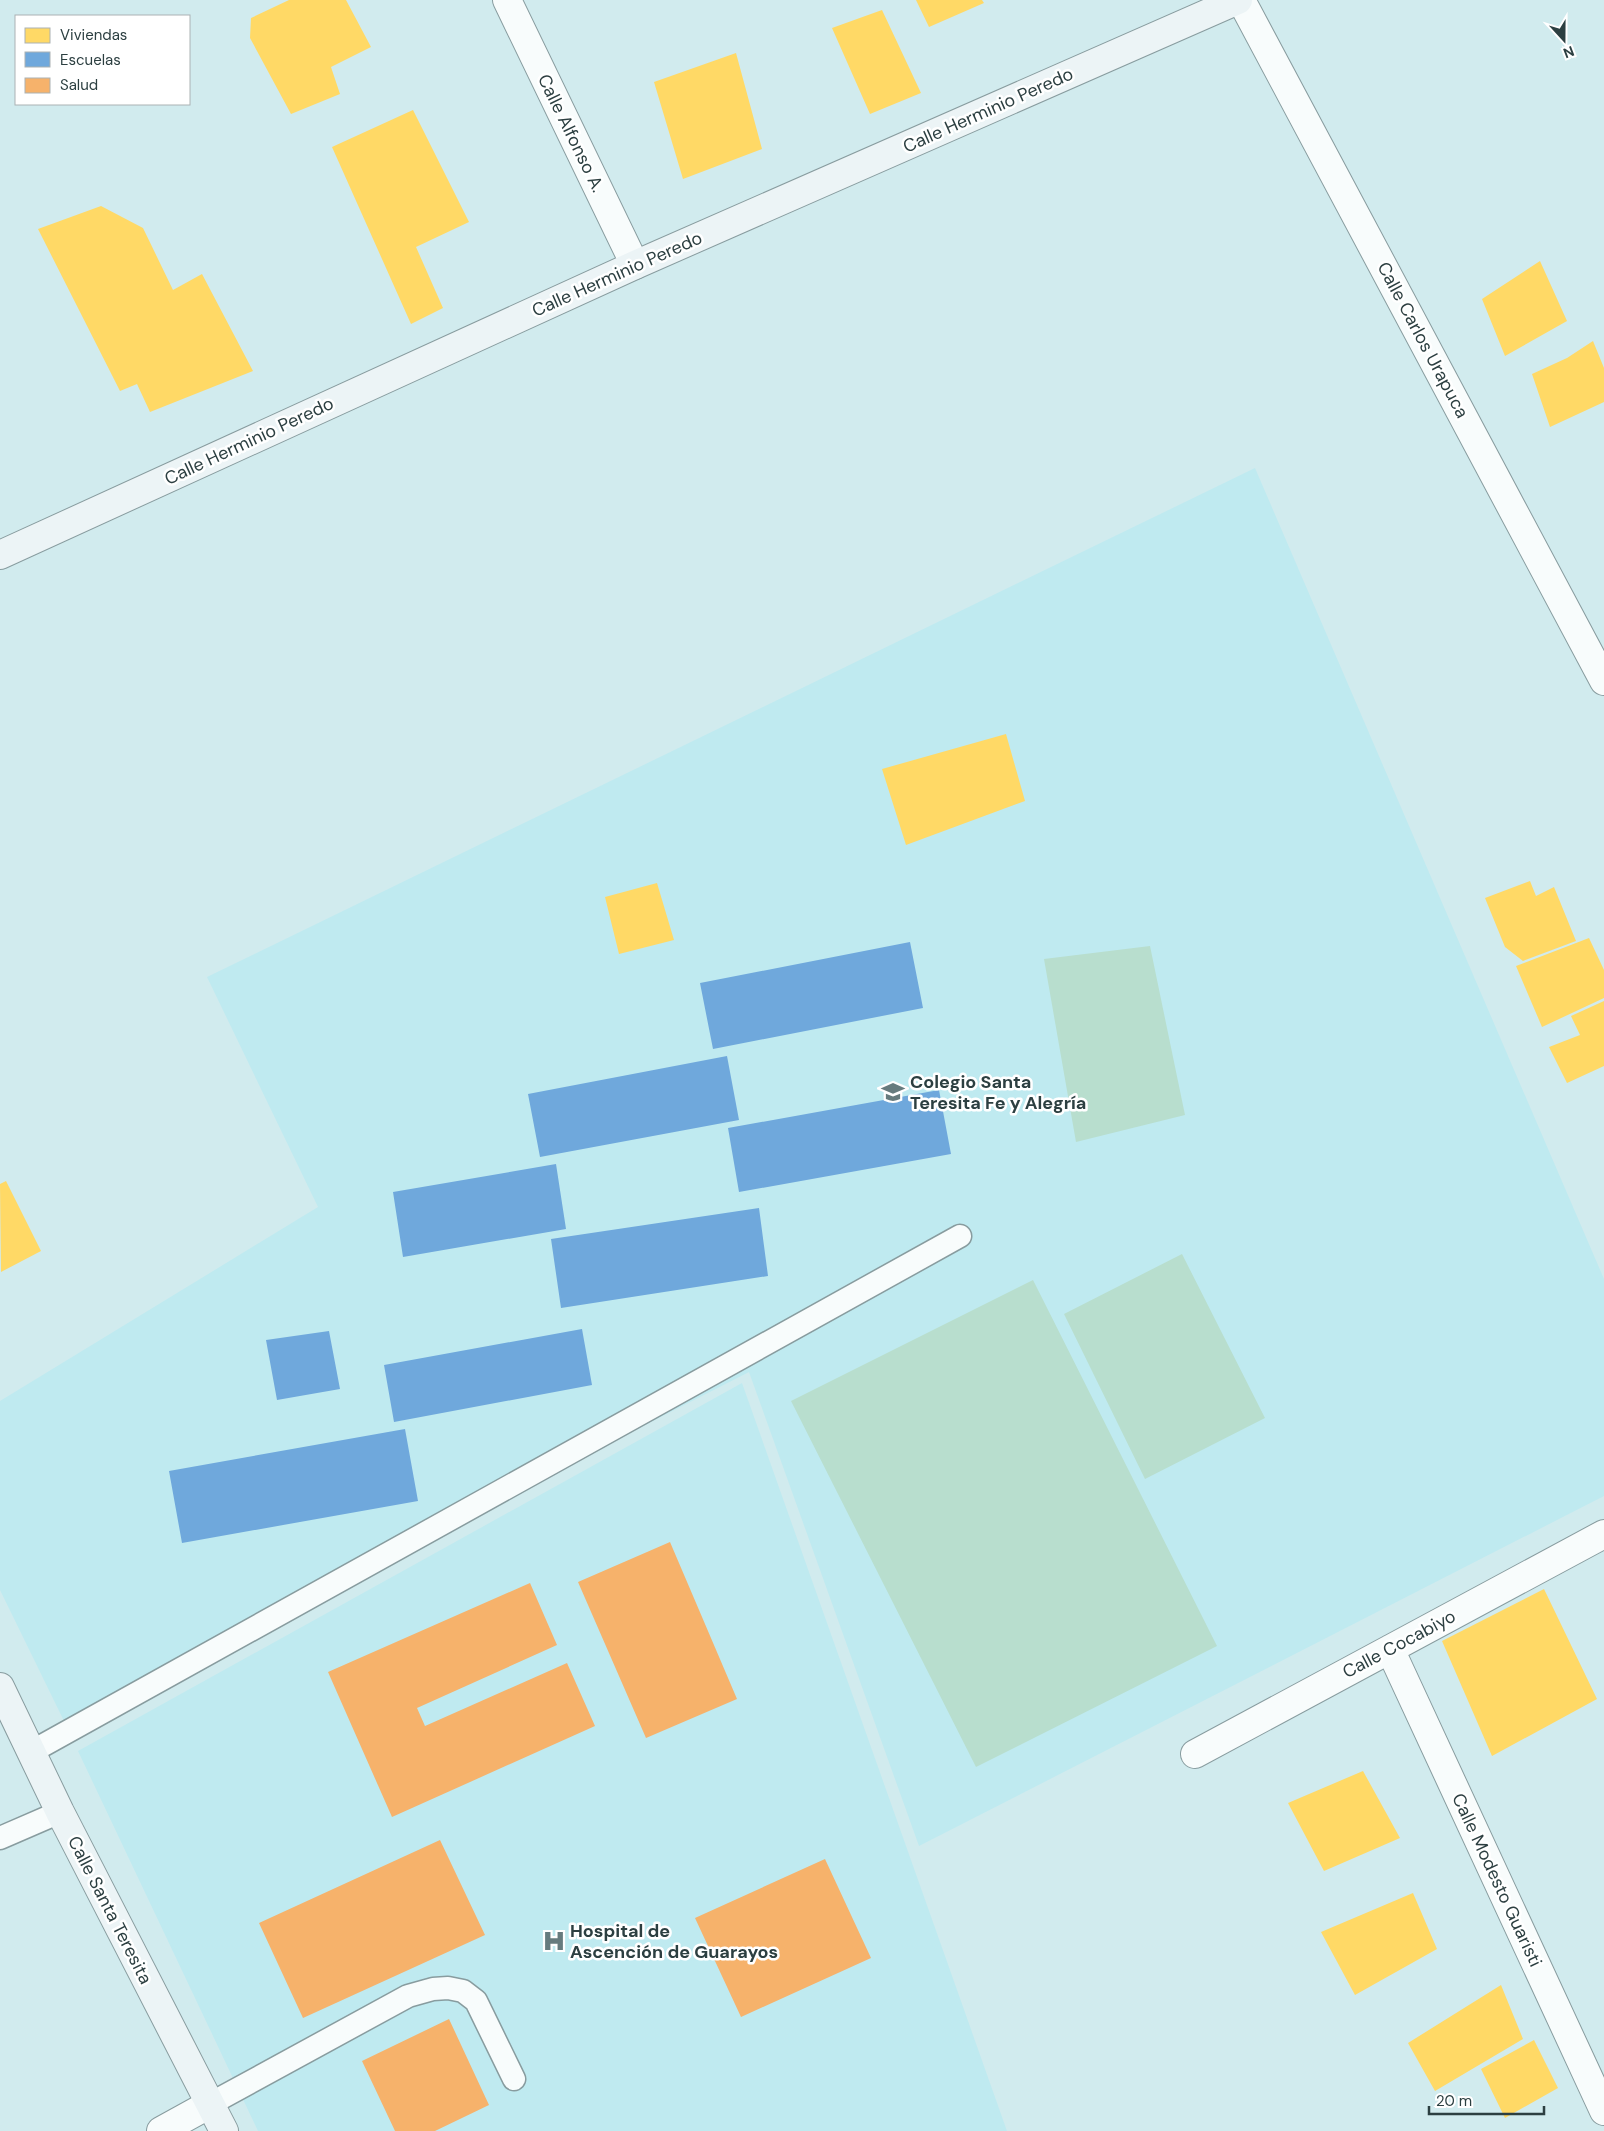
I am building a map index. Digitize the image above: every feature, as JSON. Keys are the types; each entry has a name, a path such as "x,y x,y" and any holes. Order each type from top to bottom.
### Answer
{"main road":[{"name":"Calle Herminio Peredo","path":"0,555 635,265 1240,0"},
{"name":"Calle Santa Teresita","path":"0,1686 60,1812 224,2131"}],"street":[{"name":"Calle Alfonso A.","path":"507,0 635,265"},
{"name":"Calle Carlos Urapuca","path":"1240,0 1604,681"},
{"name":"Calle Cocabiyo","path":"1195,1754 1604,1534"},
{"name":"Calle Modesto Guaristi","path":"1390,1649 1604,2111"},
{"path":"161,2131 210,2104"}],"lane":[{"path":"31,1752 960,1236"},
{"path":"0,1838 60,1812"},
{"path":"210,2104 408,1996 433,1989 448,1988 463,1991 476,2001 514,2079"}],"shaded area":[{"name":"Colegio Santa Teresita Fe y Alegría","path":"1255,468 1604,1279 1604,1496 919,1846 749,1372 64,1721 0,1590 0,1401 318,1207 207,977"},
{"name":"Hospital de Ascención de Guarayos","path":"742,1383 1007,2131 258,2131 78,1751"}],"green space":[{"path":"1150,946 1185,1115 1076,1142 1044,959"},
{"path":"1182,1254 1265,1418 1145,1479 1064,1314"},
{"path":"1033,1280 1217,1646 976,1767 791,1401"}],"building: Viviendas":[{"path":"289,0 346,0 371,47 331,67 340,94 291,114 250,38 251,18"},
{"path":"916,0 982,0 984,3 929,27"},
{"path":"882,10 921,93 870,114 832,28"},
{"path":"736,53 762,149 683,179 654,82"},
{"path":"413,110 469,222 416,247 443,308 411,324 332,147"},
{"path":"101,206 143,228 173,290 202,274 253,371 150,412 137,384 120,391 38,229"},
{"path":"1540,261 1567,321 1505,356 1482,299"},
{"path":"1593,341 1604,368 1604,402 1550,427 1532,374 1567,358"},
{"path":"1006,734 1025,801 906,845 882,769"},
{"path":"1530,881 1536,896 1554,887 1576,941 1523,961 1505,947 1485,898"},
{"path":"657,883 674,940 619,954 605,897"},
{"path":"1589,938 1604,970 1604,998 1542,1027 1516,966"},
{"path":"1604,1001 1604,1066 1567,1083 1549,1047 1580,1035 1571,1016"},
{"path":"6,1181 41,1251 1,1272 0,1184"},
{"path":"1544,1589 1597,1699 1492,1756 1442,1641"},
{"path":"1363,1771 1400,1838 1324,1871 1288,1803"},
{"path":"1413,1893 1437,1949 1355,1995 1321,1932"},
{"path":"1501,1985 1523,2039 1435,2091 1408,2043"},
{"path":"1534,2040 1558,2088 1505,2118 1481,2069"}],"building: Escuelas":[{"path":"910,942 923,1008 713,1049 700,983"},
{"path":"727,1056 739,1120 540,1157 528,1094"},
{"path":"939,1090 951,1154 739,1192 728,1128"},
{"path":"556,1164 566,1229 403,1257 393,1192"},
{"path":"759,1208 768,1276 561,1308 551,1239"},
{"path":"582,1329 592,1385 394,1422 384,1365"},
{"path":"329,1331 340,1389 277,1400 266,1340"},
{"path":"405,1429 418,1501 182,1543 169,1471"}],"building: Salud":[{"path":"670,1542 737,1699 646,1738 578,1582"},
{"path":"530,1583 557,1645 417,1708 425,1726 567,1663 595,1726 392,1817 328,1672"},
{"path":"440,1840 485,1935 303,2018 259,1923"},
{"path":"825,1859 871,1958 741,2017 695,1918"},
{"path":"449,2019 489,2105 435,2131 395,2131 362,2061"}],"place":[{"name":"Colegio Santa Teresita Fe y Alegría","path":"893,1092"},
{"name":"Hospital de Ascención de Guarayos","path":"554,1941"}]}
